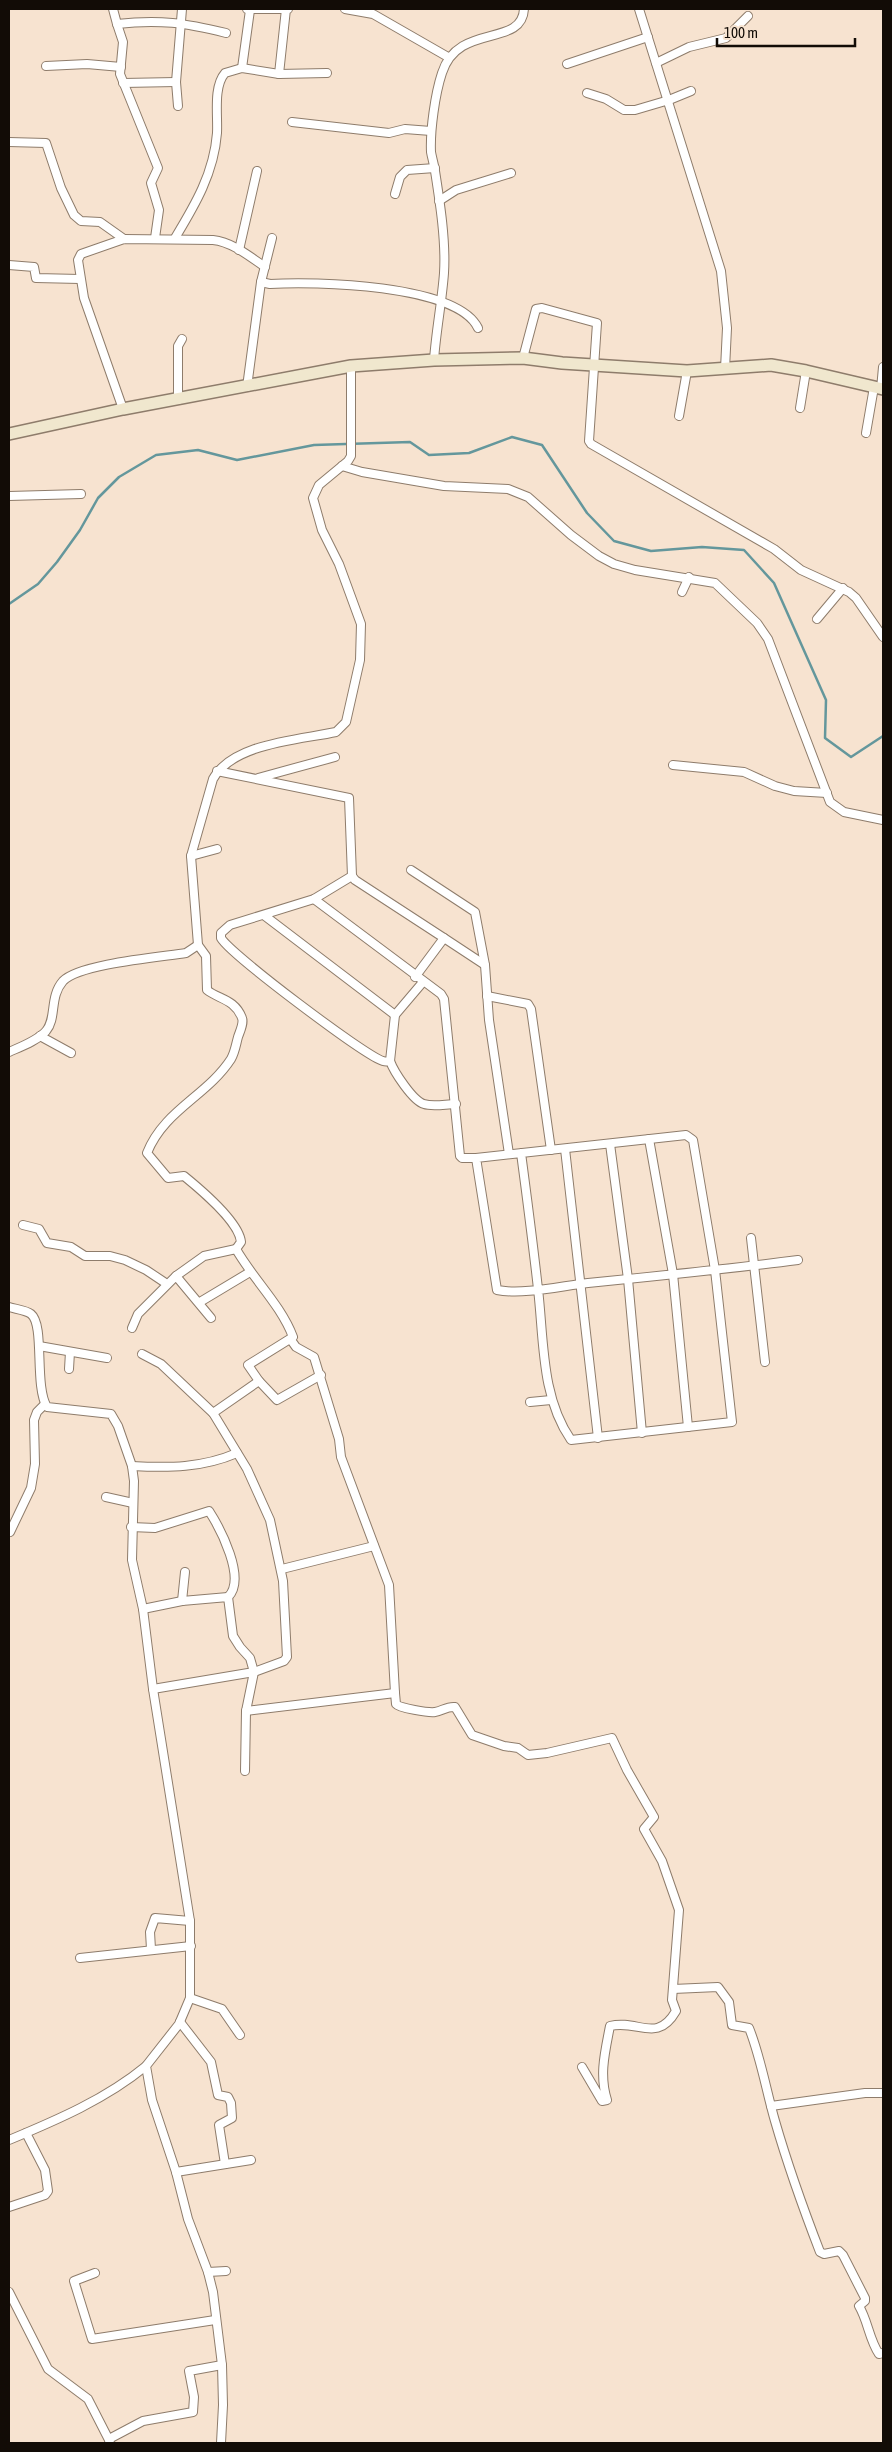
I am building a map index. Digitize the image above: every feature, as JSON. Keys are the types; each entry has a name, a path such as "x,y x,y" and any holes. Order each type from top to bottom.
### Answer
{"street":[{"path":"113,9 123,38 120,74 158,168 151,183 159,210 155,238"},
{"path":"178,106 176,82 182,9"},
{"path":"242,68 249,9 287,9 279,74"},
{"path":"345,9 372,12 448,57"},
{"path":"434,360 444,272 431,130 442,73 448,57 476,38 515,28 522,20 524,9"},
{"path":"639,9 721,271 727,328 725,369"},
{"path":"656,63 689,47 726,38 748,16"},
{"path":"118,24 146,20 182,22 226,33"},
{"path":"567,64 648,37"},
{"path":"46,66 87,64 121,67"},
{"path":"175,238 196,204 211,170 217,135 220,81 228,71 242,68 279,74 327,73"},
{"path":"123,83 176,82"},
{"path":"587,93 606,98 624,110 635,110 691,91"},
{"path":"292,122 389,133 405,129 431,130"},
{"path":"9,142 46,143 61,188 74,215 81,221 100,222 124,239"},
{"path":"395,194 400,178 407,170 435,168"},
{"path":"239,250 256,171"},
{"path":"439,201 456,190 511,173"},
{"path":"123,409 84,298 78,260 83,252 124,239 175,238 218,241 239,250 265,267"},
{"path":"246,387 261,282 272,238"},
{"path":"9,265 34,267 36,278 80,279"},
{"path":"261,282 270,284 374,287 440,300 470,317 478,328"},
{"path":"523,358 536,309 542,308 597,323 596,365 589,440 591,444 774,549 801,570 842,588 856,598 883,637"},
{"path":"178,400 178,346 182,339"},
{"path":"9,434 123,409 351,366 434,360 523,358 596,365 685,378 725,369 771,365 879,388"},
{"path":"236,1249 241,1238 212,1201 184,1176 168,1178 147,1153 167,1120 212,1082 234,1052 242,1019 228,1000 208,992 206,956 199,948 191,856 208,794 217,771 234,757 249,750 336,732 346,722 360,660 361,624 340,564 322,530 313,498 319,485 350,459 352,450 351,366"},
{"path":"866,433 883,367"},
{"path":"800,408 806,371"},
{"path":"679,416 685,378"},
{"path":"342,466 362,472 444,486 508,488 528,497 571,535 599,556 614,564 635,570 689,577 715,583 763,630 830,802 839,810 883,820"},
{"path":"9,496 81,494"},
{"path":"682,592 689,577"},
{"path":"817,619 842,588"},
{"path":"256,779 335,757"},
{"path":"673,765 744,772 764,782 784,788 827,792"},
{"path":"217,771 348,797 352,876 484,965"},
{"path":"191,856 217,849"},
{"path":"411,870 475,912 484,965 509,1154"},
{"path":"352,876 314,899 265,916 230,925 221,933 220,938 342,1035 382,1061 390,1061"},
{"path":"314,899 415,977 441,994 444,999 460,1156 462,1158 551,1150 566,1150 686,1135 693,1140 715,1270 732,1422 571,1440 557,1418 550,1400 521,1153"},
{"path":"265,916 395,1015"},
{"path":"415,977 444,938"},
{"path":"9,1052 40,1036 48,1028 53,1000 63,982 79,972 186,954 199,948"},
{"path":"423,982 395,1015 390,1061 393,1069 419,1102 426,1105 456,1104"},
{"path":"487,996 528,1004 532,1009 551,1150"},
{"path":"40,1036 71,1053"},
{"path":"650,1139 673,1274 688,1427"},
{"path":"610,1144 628,1279 642,1433"},
{"path":"566,1150 579,1284 598,1438"},
{"path":"476,1158 494,1288 502,1291 538,1289 798,1260"},
{"path":"23,1225 38,1229 47,1243 72,1247 85,1256 110,1256 125,1260 146,1270 167,1284"},
{"path":"750,1238 755,1266 765,1362"},
{"path":"236,1249 250,1272 273,1302 292,1334 291,1340 295,1346 313,1356 321,1375 339,1439 341,1457 390,1588 396,1704 399,1707 414,1708 424,1712 435,1712 455,1707 472,1734 504,1746 518,1748 528,1755 547,1754 612,1738 627,1770 654,1817 644,1829 662,1862 679,1910 672,2000 676,2011 667,2025 657,2028 610,2026 603,2070 603,2090 607,2100 602,2101 582,2066"},
{"path":"132,1328 138,1314 176,1276 204,1256 236,1249"},
{"path":"200,1302 250,1272"},
{"path":"176,1276 200,1302 211,1318"},
{"path":"9,1307 33,1316 39,1346 36,1370 45,1404 54,1409 111,1414 118,1426 132,1466 132,1560 143,1609 153,1689 190,1921 191,1946 190,1998 180,2022 146,2066 127,2081 98,2098 9,2140"},
{"path":"291,1340 248,1365 259,1381 277,1400 321,1375"},
{"path":"39,1346 107,1358"},
{"path":"69,1369 70,1352"},
{"path":"142,1354 161,1364 213,1413 248,1469 268,1513 282,1569 287,1658 282,1662 254,1672 153,1689"},
{"path":"213,1413 259,1381"},
{"path":"530,1402 550,1400"},
{"path":"10,1532 31,1488 36,1464 34,1420 37,1412 45,1404"},
{"path":"132,1466 172,1468 204,1465 237,1454"},
{"path":"106,1497 133,1503"},
{"path":"131,1527 151,1528 162,1526 209,1511 222,1531 231,1557 233,1579 231,1592 228,1597 233,1636 240,1648 250,1658 254,1672 246,1711 245,1771"},
{"path":"282,1569 374,1546"},
{"path":"182,1601 185,1572"},
{"path":"143,1609 182,1601 228,1597"},
{"path":"246,1711 395,1693"},
{"path":"151,1949 150,1932 155,1918 190,1921"},
{"path":"80,1958 191,1946"},
{"path":"673,1989 720,1988 729,2002 732,2025 749,2028 758,2052 771,2106 795,2188 820,2252 824,2254 839,2251 843,2255 865,2298 865,2301 859,2306 867,2321 875,2348 878,2354 883,2353"},
{"path":"190,1998 222,2009 240,2035"},
{"path":"180,2022 210,2062 214,2071 218,2095 228,2097 231,2103 232,2118 219,2125 225,2164"},
{"path":"146,2066 152,2100 176,2172 188,2219 208,2272 213,2292 222,2365 223,2404 220,2443"},
{"path":"771,2106 865,2093 883,2094"},
{"path":"9,2207 45,2195 48,2192 45,2170 26,2133"},
{"path":"176,2172 251,2160"},
{"path":"208,2272 226,2271"},
{"path":"95,2273 74,2281 93,2339 215,2320"},
{"path":"9,2292 48,2368 88,2398 109,2442 143,2421 193,2412 194,2397 189,2371 222,2365"}],"waterway":[{"path":"9,604 38,584 57,562 80,530 98,498 119,477 156,455 198,450 237,460 314,445 410,442 429,455 469,453 512,437 542,445 587,513 614,541 651,551 702,547 744,550 774,583 826,700 825,738 851,757 883,736"}]}
